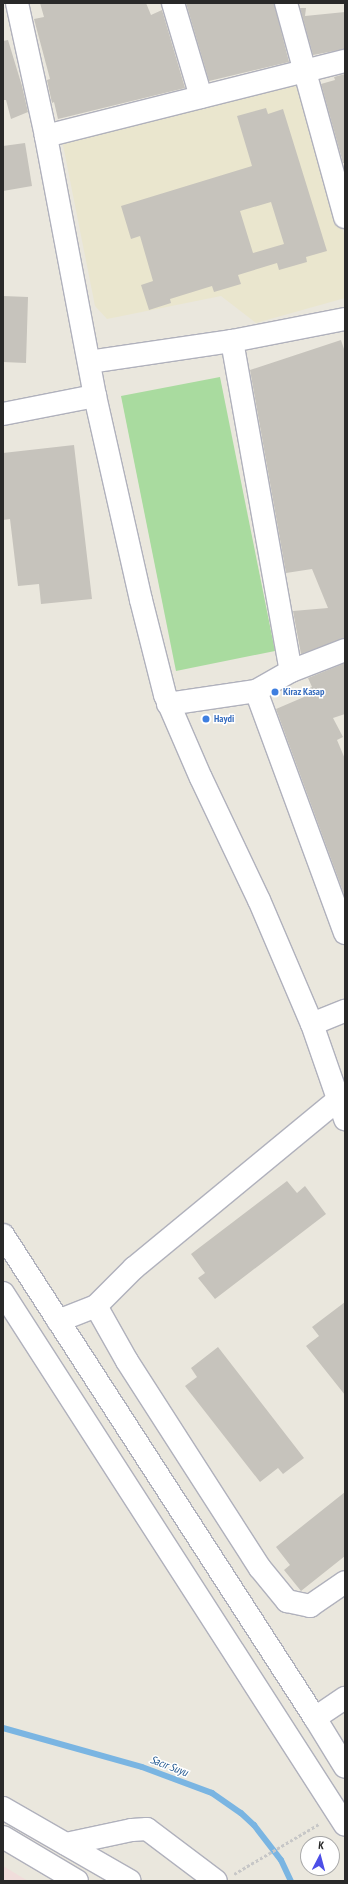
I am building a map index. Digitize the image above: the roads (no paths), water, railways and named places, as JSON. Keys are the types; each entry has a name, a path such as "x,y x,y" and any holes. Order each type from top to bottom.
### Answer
{"street":[{"path":"17,3 46,136 95,396 141,600 168,704 201,778 259,900 312,1024 342,1109 134,1268 96,1306 58,1321"},
{"path":"173,3 201,97"},
{"path":"286,3 345,217"},
{"path":"46,136 345,61"},
{"path":"89,362 232,341 345,319"},
{"path":"232,341 291,671"},
{"path":"3,414 95,396"},
{"path":"168,704 256,691 291,671 345,650"},
{"path":"256,691 345,933"},
{"path":"312,1024 345,1011"},
{"path":"3,1235 315,1718 345,1767"},
{"path":"3,1293 341,1819"},
{"path":"96,1306 127,1361 260,1568 287,1601 310,1606 345,1582"},
{"path":"315,1718 345,1698"},
{"path":"3,1808 125,1879"},
{"path":"66,1844 132,1830 147,1829 222,1879"},
{"path":"3,1837 77,1881"}],"waterway":[{"name":"Sacır Suyu","path":"3,1728 142,1767 212,1793 241,1813 254,1825 281,1860 291,1881"}],"place":[{"name":"Kiraz Kasap","path":"275,692"},
{"name":"Haydi","path":"206,719"}]}
